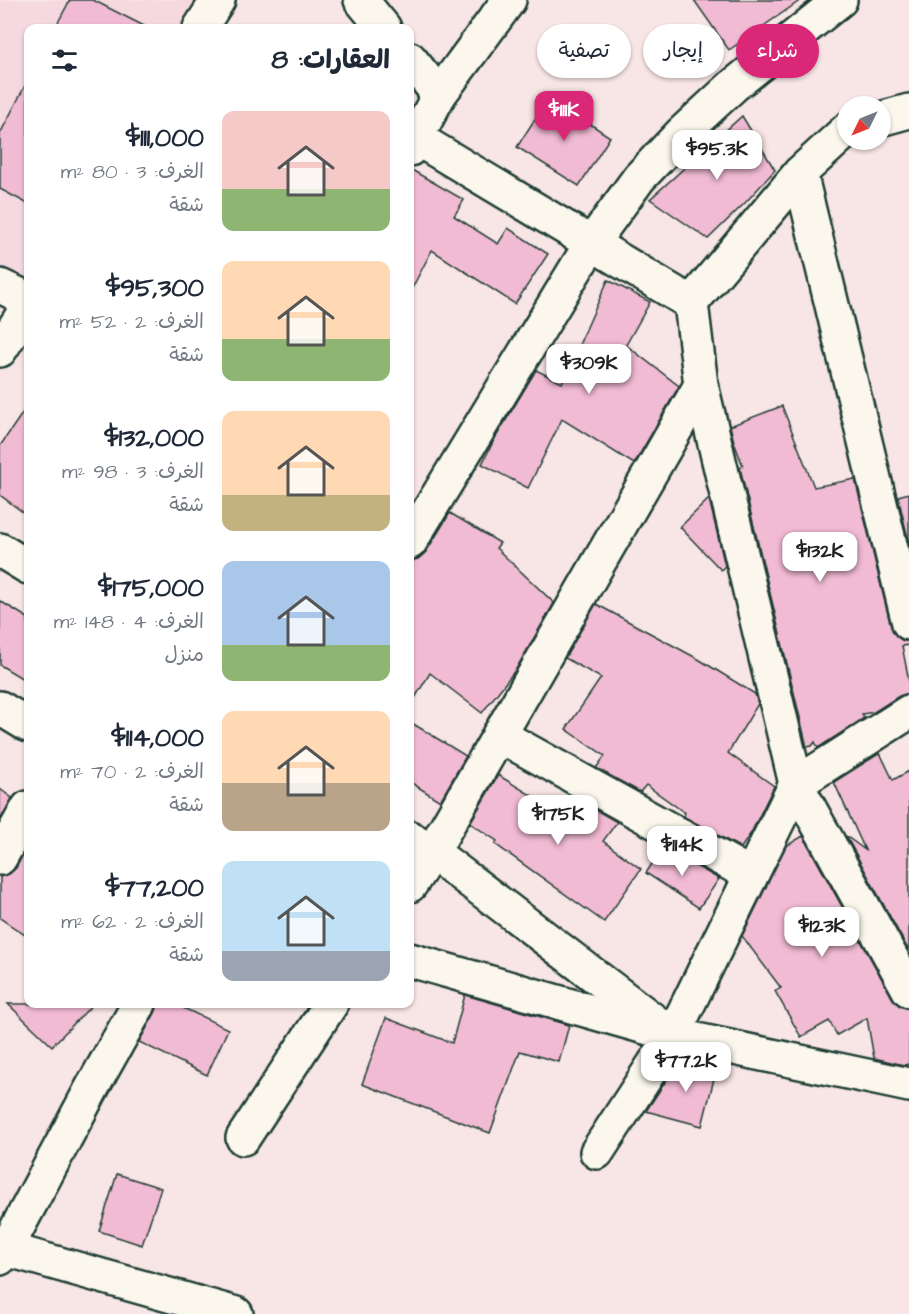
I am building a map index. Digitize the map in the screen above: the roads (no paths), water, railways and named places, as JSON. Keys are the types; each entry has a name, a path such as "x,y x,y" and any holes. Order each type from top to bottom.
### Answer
{"street":[{"path":"203,24 218,0"},
{"path":"361,0 381,24"},
{"path":"414,141 439,95 509,0"},
{"path":"414,535 591,244 639,178 682,133 733,86 840,0"},
{"path":"414,64 439,95"},
{"path":"891,116 909,111"},
{"path":"837,139 800,173 691,303 701,385 796,784 909,990"},
{"path":"414,144 691,303"},
{"path":"800,173 909,623"},
{"path":"0,286 24,297"},
{"path":"0,350 24,313"},
{"path":"414,870 421,845 499,735 701,385"},
{"path":"0,550 24,565"},
{"path":"0,708 24,723"},
{"path":"597,1152 673,1035 796,784 909,712"},
{"path":"499,735 752,875"},
{"path":"0,858 24,815"},
{"path":"421,845 673,1035"},
{"path":"414,961 673,1035 909,1085"},
{"path":"137,1008 3,1253 228,1313"},
{"path":"243,1138 328,1008"}]}
